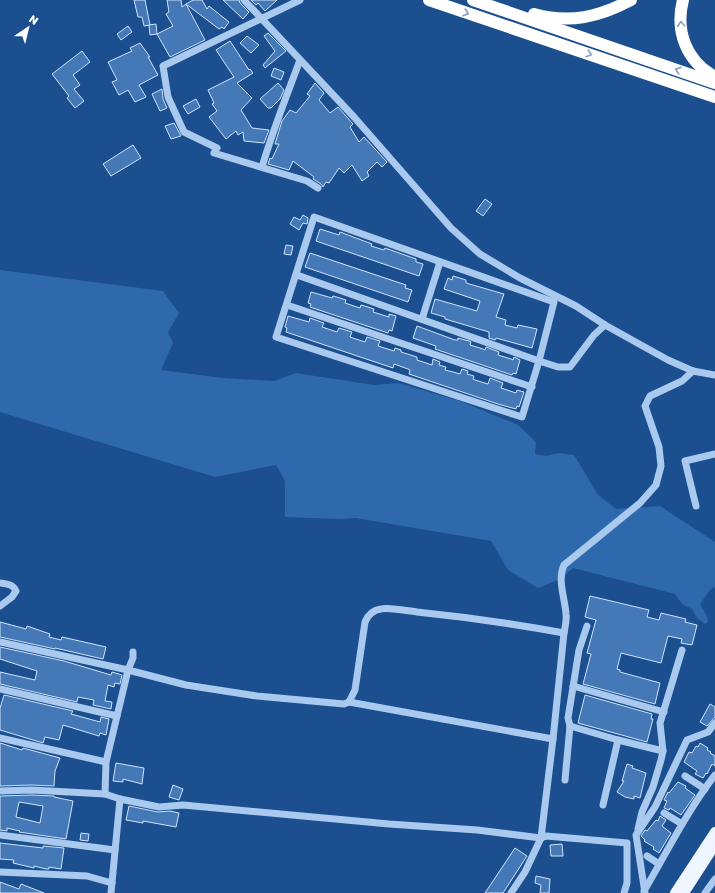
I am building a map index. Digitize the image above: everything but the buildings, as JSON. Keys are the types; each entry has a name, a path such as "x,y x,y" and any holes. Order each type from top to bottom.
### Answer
{"highway":[{"path":"429,0 715,97"},
{"path":"473,0 715,83"},
{"path":"507,12 523,12 546,17 571,19 593,16 611,10 631,0"},
{"path":"683,0 680,22 682,35 688,53 698,65 715,77"}],"main road":[{"path":"675,893 715,832"},
{"path":"684,893 715,845"}],"street":[{"path":"244,0 354,117 456,234 480,254 520,278 576,306 605,325 668,360 693,370 715,375"},
{"path":"300,0 163,66 168,97 184,132 217,148 214,153 307,181 318,188"},
{"path":"262,167 270,138 282,111 300,60"},
{"path":"314,217 554,302 532,387 522,417 276,337 296,275 314,217"},
{"path":"422,319 440,262"},
{"path":"296,275 539,361 558,366 570,367 594,335 605,325"},
{"path":"287,305 532,387"},
{"path":"511,893 525,872 541,838 566,615 561,571 564,565 640,503 656,485 661,466 659,448 645,406 650,396 682,382 693,370"},
{"path":"696,506 685,461 715,454"},
{"path":"0,583 9,584 14,587 16,591 12,597 0,606"},
{"path":"349,702 355,690 365,622 372,612 382,608 520,625 564,633"},
{"path":"565,780 570,726 568,718 579,650 587,626"},
{"path":"0,642 128,670 186,685 258,696 344,704 349,702 553,739"},
{"path":"644,892 636,835 646,801 657,776 663,751 660,723 682,650"},
{"path":"105,794 106,762 128,670 133,658 133,652"},
{"path":"573,686 664,712"},
{"path":"0,689 117,716"},
{"path":"636,835 655,807 687,740 708,732 715,723"},
{"path":"570,726 663,751"},
{"path":"0,738 106,762"},
{"path":"603,805 618,740"},
{"path":"644,892 682,824 715,775"},
{"path":"685,776 705,789"},
{"path":"0,791 32,790 105,794 120,800 159,807 182,805 389,824 477,830 541,838 546,836 627,844 627,883 624,893"},
{"path":"111,893 120,800"},
{"path":"664,813 682,824"},
{"path":"0,835 115,850"},
{"path":"647,856 659,864"},
{"path":"0,872 87,876 112,883"},
{"path":"705,893 715,879"}],"shaded area":[{"path":"0,270 163,291 179,313 168,332 173,343 161,370 222,378 274,381 296,373 374,385 398,383 460,401 518,425 536,442 535,454 546,456 558,453 574,455 598,495 616,509 660,506 715,542 715,587 710,590 700,604 708,619 708,622 705,624 697,618 692,609 684,605 675,594 573,568 560,579 538,588 508,570 491,541 356,518 338,519 285,517 285,481 276,465 215,477 0,412"}]}
